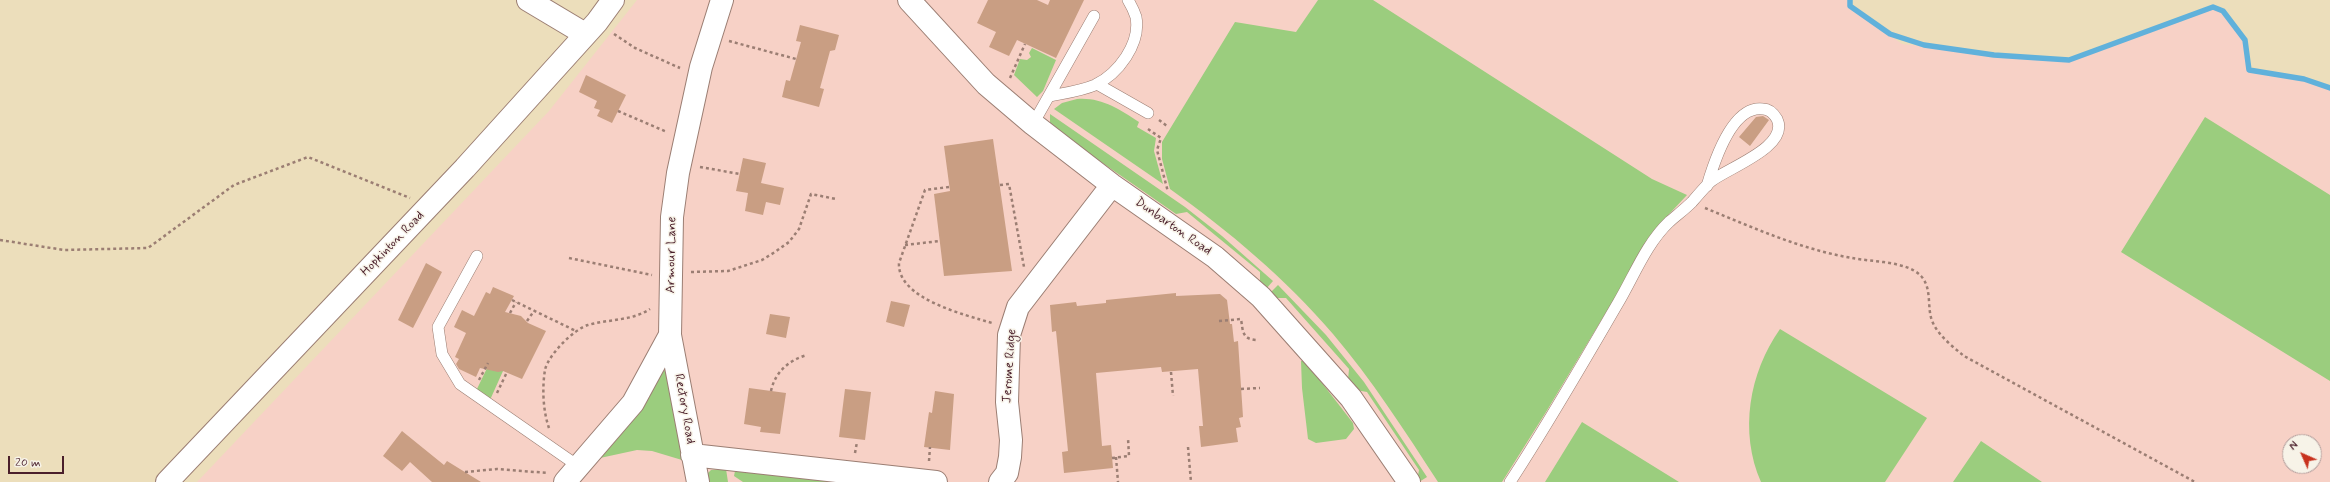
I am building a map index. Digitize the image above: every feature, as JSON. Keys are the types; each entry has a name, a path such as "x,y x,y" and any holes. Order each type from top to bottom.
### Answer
{"street":[{"path":"529,0 585,34"},
{"name":"Hopkinton Road","path":"167,482 429,206 585,34 613,0"},
{"name":"Armour Lane","path":"571,475 633,403 670,335 672,217 680,163 698,78 722,0"},
{"name":"Dunbarton Road","path":"909,0 986,84 1033,124 1112,184 1215,257 1262,297 1351,398 1409,482"},
{"name":"Jerome Ridge","path":"1000,482 1007,473 1010,457 1011,440 1007,402 1011,329 1018,307 1112,184"},
{"name":"Rectory Road","path":"670,335 698,482"},
{"path":"692,455 936,482"}],"lane":[{"path":"1050,96 1097,84 1118,68 1132,46 1136,18 1128,0"},
{"path":"1033,124 1094,16"},
{"path":"1097,84 1148,114"},
{"path":"1510,482 1536,443 1658,234 1722,173 1758,153 1775,139 1779,134 1779,123 1775,115 1768,109 1757,108 1738,119 1729,130 1718,154 1707,186"},
{"path":"477,256 438,327 442,354 460,384 559,452 571,475"}],"path":[{"path":"608,30 635,48 698,78"},
{"path":"710,35 796,59"},
{"path":"1007,80 1012,76 1025,44"},
{"path":"618,110 685,140"},
{"path":"1148,129 1161,138 1157,150 1168,192"},
{"path":"0,240 64,250 148,248 234,185 308,157 429,206"},
{"path":"680,163 740,174"},
{"path":"1000,185 1009,184 1029,293"},
{"path":"948,186 925,190 899,267 905,283 916,293 933,303 1011,329"},
{"path":"687,273 692,271 728,271 762,260 789,242 795,234 811,194 836,199"},
{"path":"1692,202 1794,245 1830,254 1903,265 1921,276 1926,286 1932,323 1950,344 1964,356 2195,482"},
{"path":"905,246 912,243 940,241"},
{"path":"569,258 653,275"},
{"path":"559,452 545,415 545,369 552,357 576,331 588,325 644,313 671,298"},
{"path":"512,300 576,331"},
{"path":"510,313 516,302"},
{"path":"527,322 534,311"},
{"path":"1219,321 1241,319 1243,335 1246,338 1256,340"},
{"path":"771,391 773,382 781,370 795,358 807,354"},
{"path":"491,406 507,372"},
{"path":"1171,372 1173,396"},
{"path":"1241,389 1260,388"},
{"path":"1112,458 1129,456 1128,438"},
{"path":"1188,446 1191,482"},
{"path":"1116,457 1118,482"},
{"path":"465,472 497,469 571,475"}],"shaded area":[{"path":"637,0 1850,0 1850,6 1902,44 2069,60 2213,7 2223,11 2245,40 2250,70 2304,79 2330,88 2330,482 197,482 549,111"}],"green space":[{"path":"1318,0 1373,0 1652,179 1687,195 1658,226 1502,482 1438,482 1375,388 1347,351 1315,314 1256,257 1214,222 1170,189 1162,159 1162,142 1235,22 1296,32"},
{"path":"1032,48 1056,60 1043,91 1037,97 1014,75 1020,59 1027,60 1031,57 1029,53"},
{"path":"1077,99 1094,100 1117,108 1139,122 1137,127 1156,138 1154,151 1163,184 1054,109 1062,103"},
{"path":"1050,114 1185,207 1222,236 1273,281 1266,289 1260,283 1260,272 1187,212 1176,214 1055,130 1050,123"},
{"path":"2205,117 2330,195 2330,381 2121,252"},
{"path":"1278,285 1326,335 1364,382 1427,477 1419,482 1417,481 1419,470 1367,392 1356,390 1348,380 1349,369 1286,298 1275,298 1270,293"},
{"path":"1780,329 1927,418 1885,482 1761,482 1754,463 1750,443 1749,423 1751,403 1761,364 1769,346"},
{"path":"1301,361 1305,361 1353,423 1354,429 1346,439 1316,443 1308,439 1302,388"},
{"path":"489,364 503,371 490,400 476,391"},
{"path":"663,370 672,374 685,457 682,460 652,451 637,450 600,458 633,417"},
{"path":"1582,422 1679,482 1545,482"},
{"path":"1981,441 2042,482 1953,482"},
{"path":"726,469 728,482 707,482 707,474 711,470"},
{"path":"735,471 833,482 743,482 734,476"}],"building":[{"path":"988,0 1037,0 1048,5 1050,0 1084,0 1056,58 1017,40 1009,56 989,47 996,32 977,23"},
{"path":"800,25 839,35 835,50 830,51 820,88 824,89 819,107 782,97 786,80 790,81 801,42 796,41"},
{"path":"586,75 626,95 612,123 597,116 600,110 594,108 597,101 579,92"},
{"path":"1763,116 1769,120 1750,146 1739,137 1756,117"},
{"path":"993,139 1012,271 944,276 934,194 950,191 944,146"},
{"path":"743,158 766,163 761,183 784,188 780,205 766,202 763,215 745,211 748,193 736,191"},
{"path":"426,263 442,272 413,328 398,320"},
{"path":"493,287 514,296 505,312 521,316 528,323 546,331 522,379 503,371 498,372 480,368 476,377 459,369 456,364 459,359 455,357 466,333 454,327 462,310 474,316 486,292 490,294"},
{"path":"1176,293 1176,296 1220,294 1227,300 1234,342 1238,341 1243,417 1239,418 1241,427 1236,428 1238,442 1201,447 1199,426 1203,426 1198,369 1162,372 1161,367 1096,373 1102,446 1111,445 1113,468 1064,473 1062,452 1068,451 1056,331 1052,332 1050,305 1076,302 1077,306 1106,303 1106,300"},
{"path":"891,301 910,305 904,327 886,322"},
{"path":"770,314 790,317 786,338 766,334"},
{"path":"749,388 786,393 780,434 760,432 761,427 744,424"},
{"path":"845,389 871,392 865,440 839,437"},
{"path":"935,391 954,394 950,450 924,447 929,412 932,413"},
{"path":"402,431 444,465 447,461 481,482 432,482 410,462 402,471 383,456"}],"waterway":[{"path":"1850,0 1850,6 1890,34 1924,45 1994,55 2069,60 2213,7 2223,11 2245,40 2249,70 2304,79 2330,88"}]}
